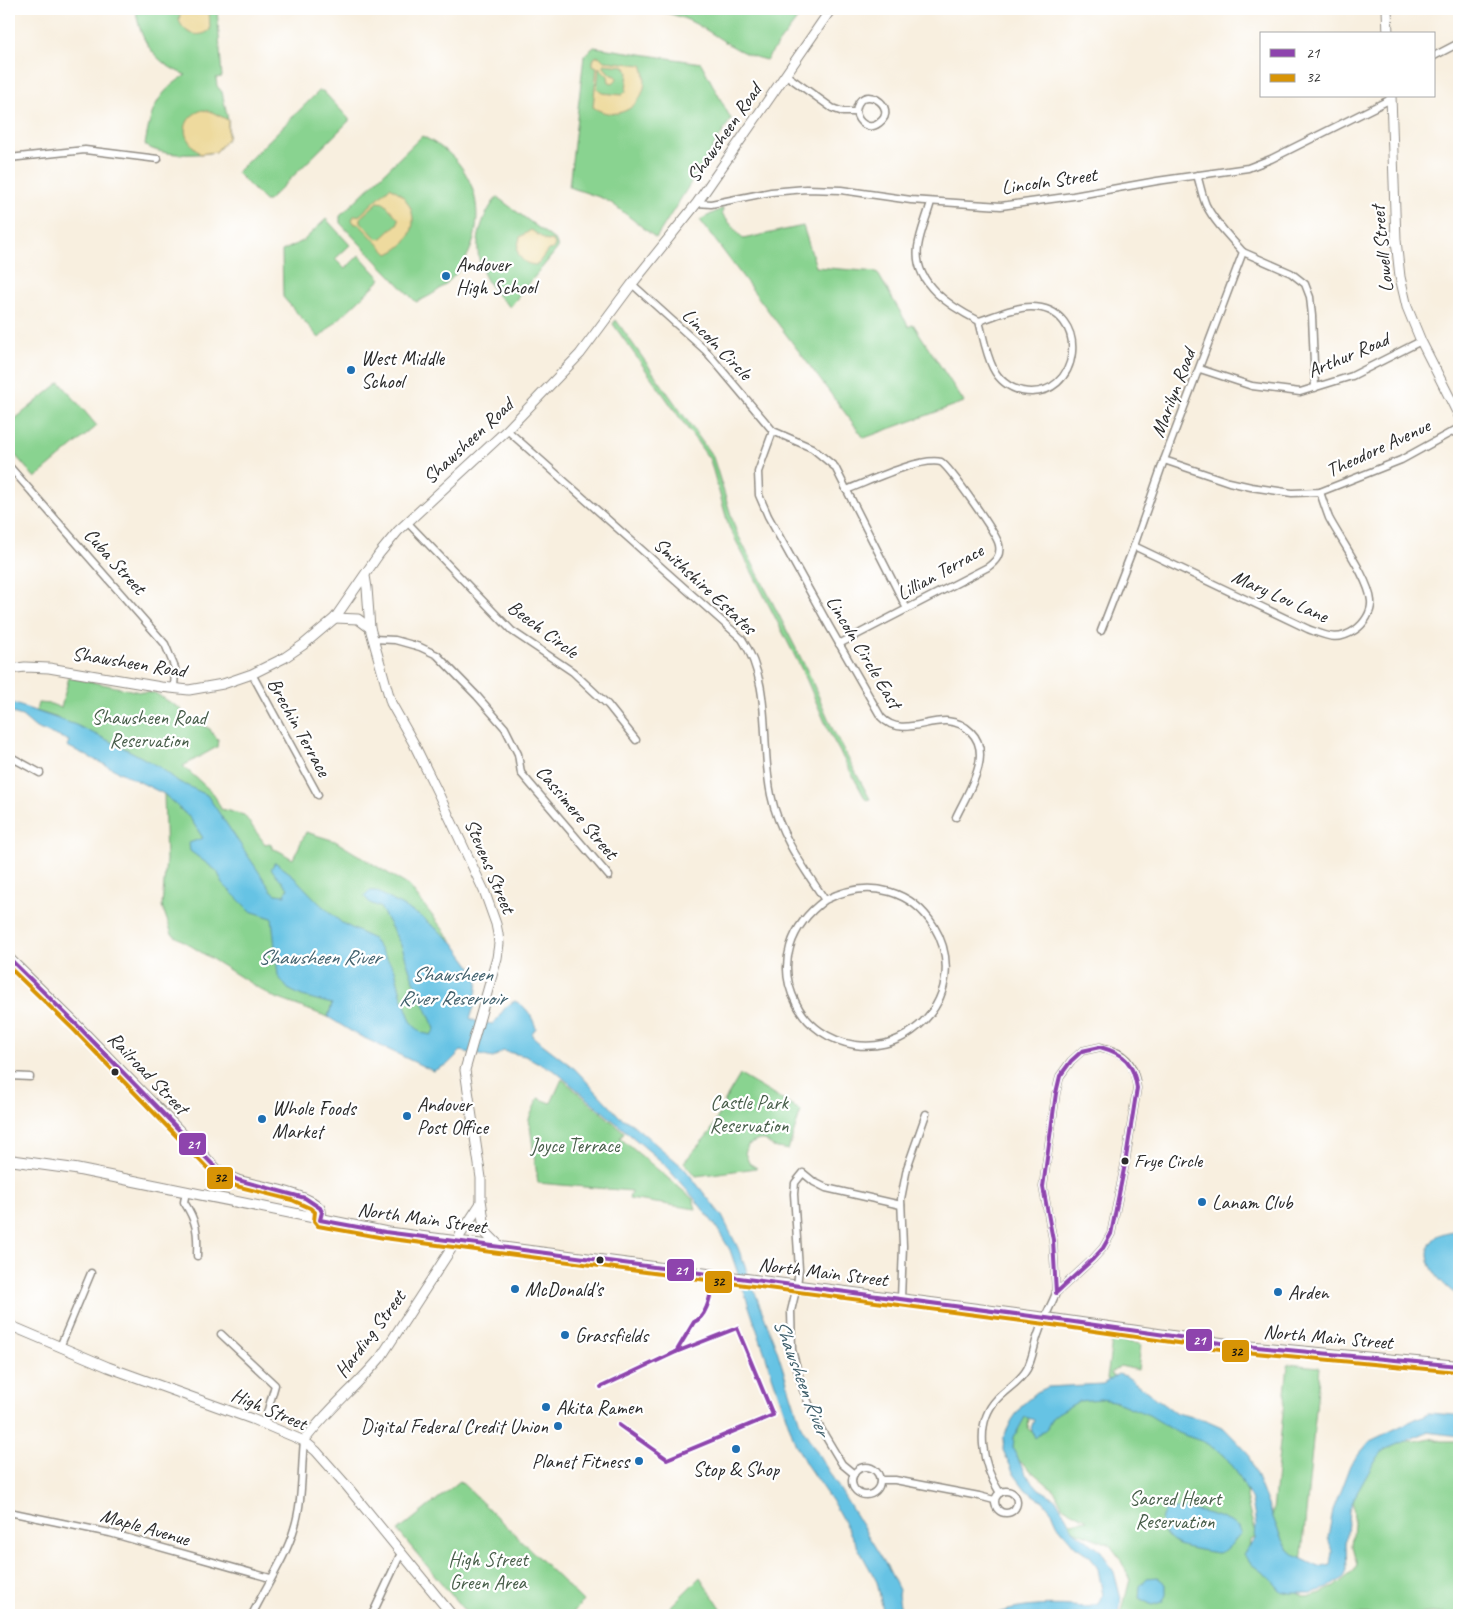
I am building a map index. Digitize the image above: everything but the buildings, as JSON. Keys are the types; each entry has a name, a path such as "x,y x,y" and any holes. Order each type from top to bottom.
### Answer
{"main road":[{"name":"Shawsheen Road","path":"9,669 25,667 68,670 174,689 206,688 252,674 284,658 303,645 335,618 390,541 407,522 506,430 580,354 632,284 697,204 832,9"},
{"path":"1386,9 1388,32"},
{"name":"Lowell Street","path":"1391,98 1399,269 1407,307 1421,341 1459,416"},
{"name":"Stevens Street","path":"365,576 370,628 391,703 439,795 485,893 496,924 499,944 497,958 465,1070 481,1178 481,1203"},
{"path":"335,618 358,619 370,628"},
{"name":"Railroad Street","path":"9,958 217,1169 239,1180 293,1194 313,1203 322,1212 320,1220"},
{"name":"North Main Street","path":"9,1160 53,1165 385,1232 1046,1318 1253,1347 1459,1366"},
{"path":"455,1241 481,1203"},
{"path":"481,1203 485,1232 499,1246"},
{"name":"Harding Street","path":"304,1442 381,1357 455,1241"},
{"name":"High Street","path":"9,1324 152,1384 264,1424 304,1442 316,1451 346,1485 452,1615"}],"street":[{"path":"1436,55 1459,43"},
{"path":"786,75 832,108 843,112 856,112"},
{"path":"869,97 880,101 884,106 885,112 879,123 870,126 861,123 857,118 856,112 858,103 869,97"},
{"name":"Lincoln Street","path":"697,204 711,204 771,192 806,189 841,190 931,202 1000,206 1073,196 1248,168 1271,159 1391,98"},
{"path":"9,158 84,150 158,159"},
{"path":"1197,175 1205,203 1210,212 1216,222 1243,252 1291,273 1305,284 1310,297 1312,316 1315,388"},
{"path":"931,202 918,247 919,267 928,284 944,299 957,309 979,321 993,369 998,376 1011,387 1028,392 1044,390 1059,381 1069,367 1073,350 1070,333 1060,319 1046,310 1029,307 1021,308 979,321"},
{"name":"Marilyn Road","path":"1102,631 1164,460 1243,252"},
{"name":"Lincoln Circle","path":"632,284 706,351 773,431"},
{"name":"Arthur Road","path":"1200,369 1252,386 1300,392 1352,376 1421,341"},
{"name":"Theodore Avenue","path":"1164,460 1229,482 1273,491 1292,493 1320,492 1401,460 1459,428"},
{"name":"Smithshire Estates","path":"506,430 736,632 747,646 754,662 763,708 771,795 780,825 792,850 824,900"},
{"path":"773,431 812,448 835,467 907,609"},
{"name":"Lincoln Circle East","path":"773,431 758,472 759,495 768,516 881,717 896,727 949,720 966,727 975,736 981,749 980,762 956,817"},
{"name":"Lillian Terrace","path":"839,644 995,562 1000,550 995,533 941,462 933,460 917,463 846,490"},
{"name":"Cuba Street","path":"9,466 165,644 175,668 174,689"},
{"name":"Mary Lou Lane","path":"1134,546 1308,629 1324,635 1341,637 1358,628 1369,612 1371,603 1367,587 1329,516 1320,492"},
{"name":"Beech Circle","path":"407,522 512,631 573,672 608,705 636,740"},
{"name":"Cassimere Street","path":"374,639 395,640 420,647 437,655 459,677 505,728 518,754 521,773 609,876"},
{"name":"Brechin Terrace","path":"252,674 318,795"},
{"path":"9,756 40,773"},
{"path":"872,888 884,890 902,896 918,906 934,925 943,948 945,961 943,986 939,997 926,1018 907,1035 884,1044 860,1046 847,1044 830,1037 815,1027 799,1008 793,997 787,973 789,949 799,926 806,916 824,900 848,890 872,888"},
{"path":"1000,1493 991,1478 983,1446 986,1418 993,1403 1027,1369 1038,1333 1056,1294 1054,1247 1043,1188 1060,1076 1071,1060 1082,1051 1100,1047 1116,1052 1126,1058 1136,1079 1136,1099 1114,1226 1108,1241 1094,1260 1056,1294"},
{"path":"9,1076 30,1078"},
{"path":"901,1299 903,1183 926,1114"},
{"path":"854,1474 842,1464 818,1424 807,1401 792,1350 791,1311 797,1286 798,1269 795,1184 803,1173 814,1182 826,1188 902,1205"},
{"path":"182,1191 184,1202 193,1217 198,1234 197,1256"},
{"path":"60,1347 91,1273"},
{"path":"221,1334 275,1385 264,1424"},
{"path":"252,1615 288,1544 296,1522 304,1442"},
{"path":"860,1468 871,1468 878,1472 880,1480 877,1490 864,1494 859,1493 852,1482 854,1474 860,1468"},
{"path":"880,1480 894,1480 994,1500"},
{"path":"1006,1491 1014,1495 1017,1502 1015,1509 1008,1514 1000,1513 995,1507 994,1500 1000,1493 1006,1491"},
{"name":"Maple Avenue","path":"9,1512 110,1532 270,1578"},
{"path":"372,1615 401,1553"}],"green space":[{"path":"136,9 217,9 222,77 216,78 217,86 222,92 228,120 228,138 216,152 199,154 170,153 160,152 145,145 152,113 156,104 167,89 186,75 166,65 151,50 141,31"},
{"path":"645,9 805,9 766,60 746,54 688,20"},
{"path":"594,47 701,63 731,119 656,238 613,204 602,198 569,187 584,56"},
{"path":"319,91 323,91 349,121 268,201 265,201 237,173"},
{"path":"422,136 451,155 467,177 475,198 477,219 474,240 466,259 453,277 436,291 416,302 340,223 340,216"},
{"path":"497,197 556,241 558,248 510,307 488,282 478,255 481,226 487,212"},
{"path":"723,208 722,214 743,239 803,226 816,267 877,272 909,327 913,324 964,402 864,438 700,220"},
{"path":"326,219 350,245 335,259 345,269 359,255 381,279 319,338 283,297 282,251 303,241"},
{"path":"616,320 713,457 736,531 808,672 834,732 870,799 866,800 830,734 805,676 729,527 710,460 613,324"},
{"path":"60,382 97,426 35,478 9,448 9,424"},
{"name":"Shawsheen Road Reservation","path":"69,677 140,692 155,693 181,709 185,717 210,729 218,739 217,747 183,766 214,794 221,809 244,815 265,844 270,843 273,849 293,859 306,832 335,841 409,886 453,942 438,934 438,1050 406,1018 395,970 293,909 264,886 221,825 58,718 36,711 38,703 51,704 61,708"},
{"path":"164,794 190,818 204,839 293,926 337,989 328,1017 271,996 172,934 162,906 166,860"},
{"name":"Castle Park Reservation","path":"740,1075 801,1111 788,1150 773,1147 765,1140 759,1140 748,1145 745,1153 749,1163 757,1168 696,1176 684,1162 711,1131"},
{"name":"Joyce Terrace","path":"562,1079 624,1132 620,1138 693,1199 696,1209 629,1199 631,1191 538,1183 529,1119 538,1098 551,1103"},
{"path":"1112,1340 1141,1344 1138,1370 1120,1366 1111,1373 1113,1381 1107,1379"},
{"path":"1288,1364 1320,1367 1301,1565 1286,1546 1272,1520"},
{"name":"Sacred Heart Reservation","path":"1064,1394 1114,1400 1116,1403 1120,1401 1128,1403 1224,1450 1247,1487 1246,1498 1256,1532 1255,1538 1250,1540 1248,1561 1299,1594 1307,1597 1334,1587 1354,1571 1357,1565 1352,1546 1354,1524 1353,1498 1378,1453 1401,1441 1416,1441 1430,1438 1442,1441 1459,1441 1459,1615 1431,1613 1406,1615 1121,1615 1130,1579 1119,1557 1109,1544 1070,1529 1067,1521 1071,1523 1087,1520 1062,1506 1055,1491 1017,1459 1005,1437 1021,1412 1029,1417 1028,1429 1034,1433"},
{"name":"High Street Green Area","path":"460,1481 583,1601 571,1615 468,1615 398,1531"},
{"path":"700,1577 725,1615 662,1615"}],"sand":[{"path":"181,9 211,9 209,10 210,30 201,34 188,32 179,20"},
{"path":"599,56 604,61 642,65 645,77 644,88 640,98 625,111 615,113 604,112 593,107 597,67 593,65 595,57","holes":["604,64 625,66 628,72 626,91 622,95 602,93 597,89 599,67 608,76 609,82 613,83 617,79 616,76 610,74 603,66"]},
{"path":"203,110 228,120 228,138 216,152 200,154 188,140 185,129 188,120"},
{"path":"390,187 400,194 412,212 411,231 407,240 399,248 388,254 359,224 355,224 352,220 354,216 360,215","holes":["378,202 384,203 398,218 398,223 382,238 377,239 361,222 361,217"]},
{"path":"531,230 547,241 552,240 555,244 553,249 548,250 537,265 524,261 517,250 520,237"}],"water":[{"name":"Shawsheen River","path":"9,702 76,725 132,752 161,768 179,782 207,795 271,890 276,894 285,895 288,888 271,869 275,862 291,874 319,903 342,923 373,939 395,970 412,1024 422,1033 431,1035 435,1029 411,974 402,947 380,907 370,903 364,896 369,891 376,891 420,916 453,942 470,965 478,981 475,1005 470,1018 477,1022 493,1024 507,1006 515,1001 519,1003 529,1012 536,1028 532,1036 575,1069 620,1117 632,1124 684,1168 722,1216 738,1248 777,1350 801,1426 888,1568 899,1590 898,1595 902,1615 884,1615 877,1582 835,1506 806,1464 795,1443 730,1250 715,1225 662,1162 555,1071 525,1056 503,1051 493,1058 461,1051 448,1064 433,1071 354,1033 328,1017 332,1004 302,996 288,989 278,976 272,918 250,911 223,884 217,871 190,851 189,843 203,838 190,818 164,794 67,746 69,741 36,728 22,716 9,712"},
{"path":"1459,1230 1459,1296 1439,1279 1430,1263 1428,1255 1429,1247 1436,1237"},
{"path":"1118,1374 1126,1376 1176,1413 1206,1420 1224,1428 1247,1452 1280,1535 1289,1550 1296,1556 1319,1567 1330,1564 1332,1552 1328,1537 1333,1510 1350,1465 1370,1441 1428,1413 1459,1417 1459,1436 1427,1432 1384,1450 1375,1461 1354,1498 1349,1511 1346,1544 1347,1571 1344,1577 1328,1588 1311,1593 1290,1593 1281,1591 1270,1578 1250,1563 1243,1554 1255,1539 1256,1525 1252,1501 1237,1472 1224,1455 1204,1442 1178,1433 1149,1415 1114,1401 1100,1399 1079,1401 1052,1418 1047,1428 1035,1438 1031,1428 1034,1420 1025,1417 1014,1437 1013,1449 1025,1473 1039,1489 1056,1499 1073,1530 1101,1551 1114,1572 1121,1599 1119,1615 993,1615 1031,1606 1086,1607 1099,1604 1103,1595 1098,1569 1091,1557 1075,1546 1059,1527 1052,1512 1043,1501 1026,1490 1014,1474 1003,1450 1004,1436 1023,1404 1037,1392 1048,1387 1103,1384"},
{"path":"1167,1509 1195,1511 1214,1515 1239,1527 1241,1533 1228,1548 1218,1553 1181,1546 1169,1539 1161,1524 1163,1514"},
{"path":"1157,1577 1166,1584 1166,1595 1162,1602 1152,1605 1139,1598 1140,1586 1147,1578"}],"transit line":[{"name":"21","path":"9,958 217,1169 238,1180 305,1198 320,1208 322,1212 320,1220 385,1232 1046,1318 1235,1345 1459,1366"},
{"name":"32","path":"9,967 74,1030 213,1174 236,1186 292,1200 310,1208 315,1212 314,1221 318,1226 384,1238 1045,1324 1234,1351 1458,1372"},
{"name":"21","path":"1100,1047 1116,1053 1126,1060 1133,1072 1137,1088 1125,1164 1111,1234 1103,1248 1093,1259 1056,1293 1053,1240 1043,1187 1056,1093 1060,1076 1071,1061 1082,1051 1100,1047"},
{"name":"21","path":"601,1387 676,1352 694,1322 703,1314 711,1294 715,1275"},
{"name":"21","path":"619,1425 667,1459 773,1415 737,1328 676,1352"}],"place":[{"name":"Andover High School","path":"446,276"},
{"name":"West Middle School","path":"351,370"},
{"name":"Andover Post Office","path":"407,1116"},
{"name":"Whole Foods Market","path":"262,1119"},
{"name":"Frye Circle","path":"1125,1161"},
{"name":"Lanam Club","path":"1202,1202"},
{"name":"McDonald's","path":"515,1289"},
{"name":"Arden","path":"1278,1292"},
{"name":"Grassfields","path":"565,1335"},
{"name":"Akita Ramen","path":"546,1407"},
{"name":"Digital Federal Credit Union","path":"558,1426"},
{"name":"Stop & Shop","path":"736,1449"},
{"name":"Planet Fitness","path":"639,1461"}],"water label":[{"name":"Shawsheen River Reservoir","path":"452,986"}]}
